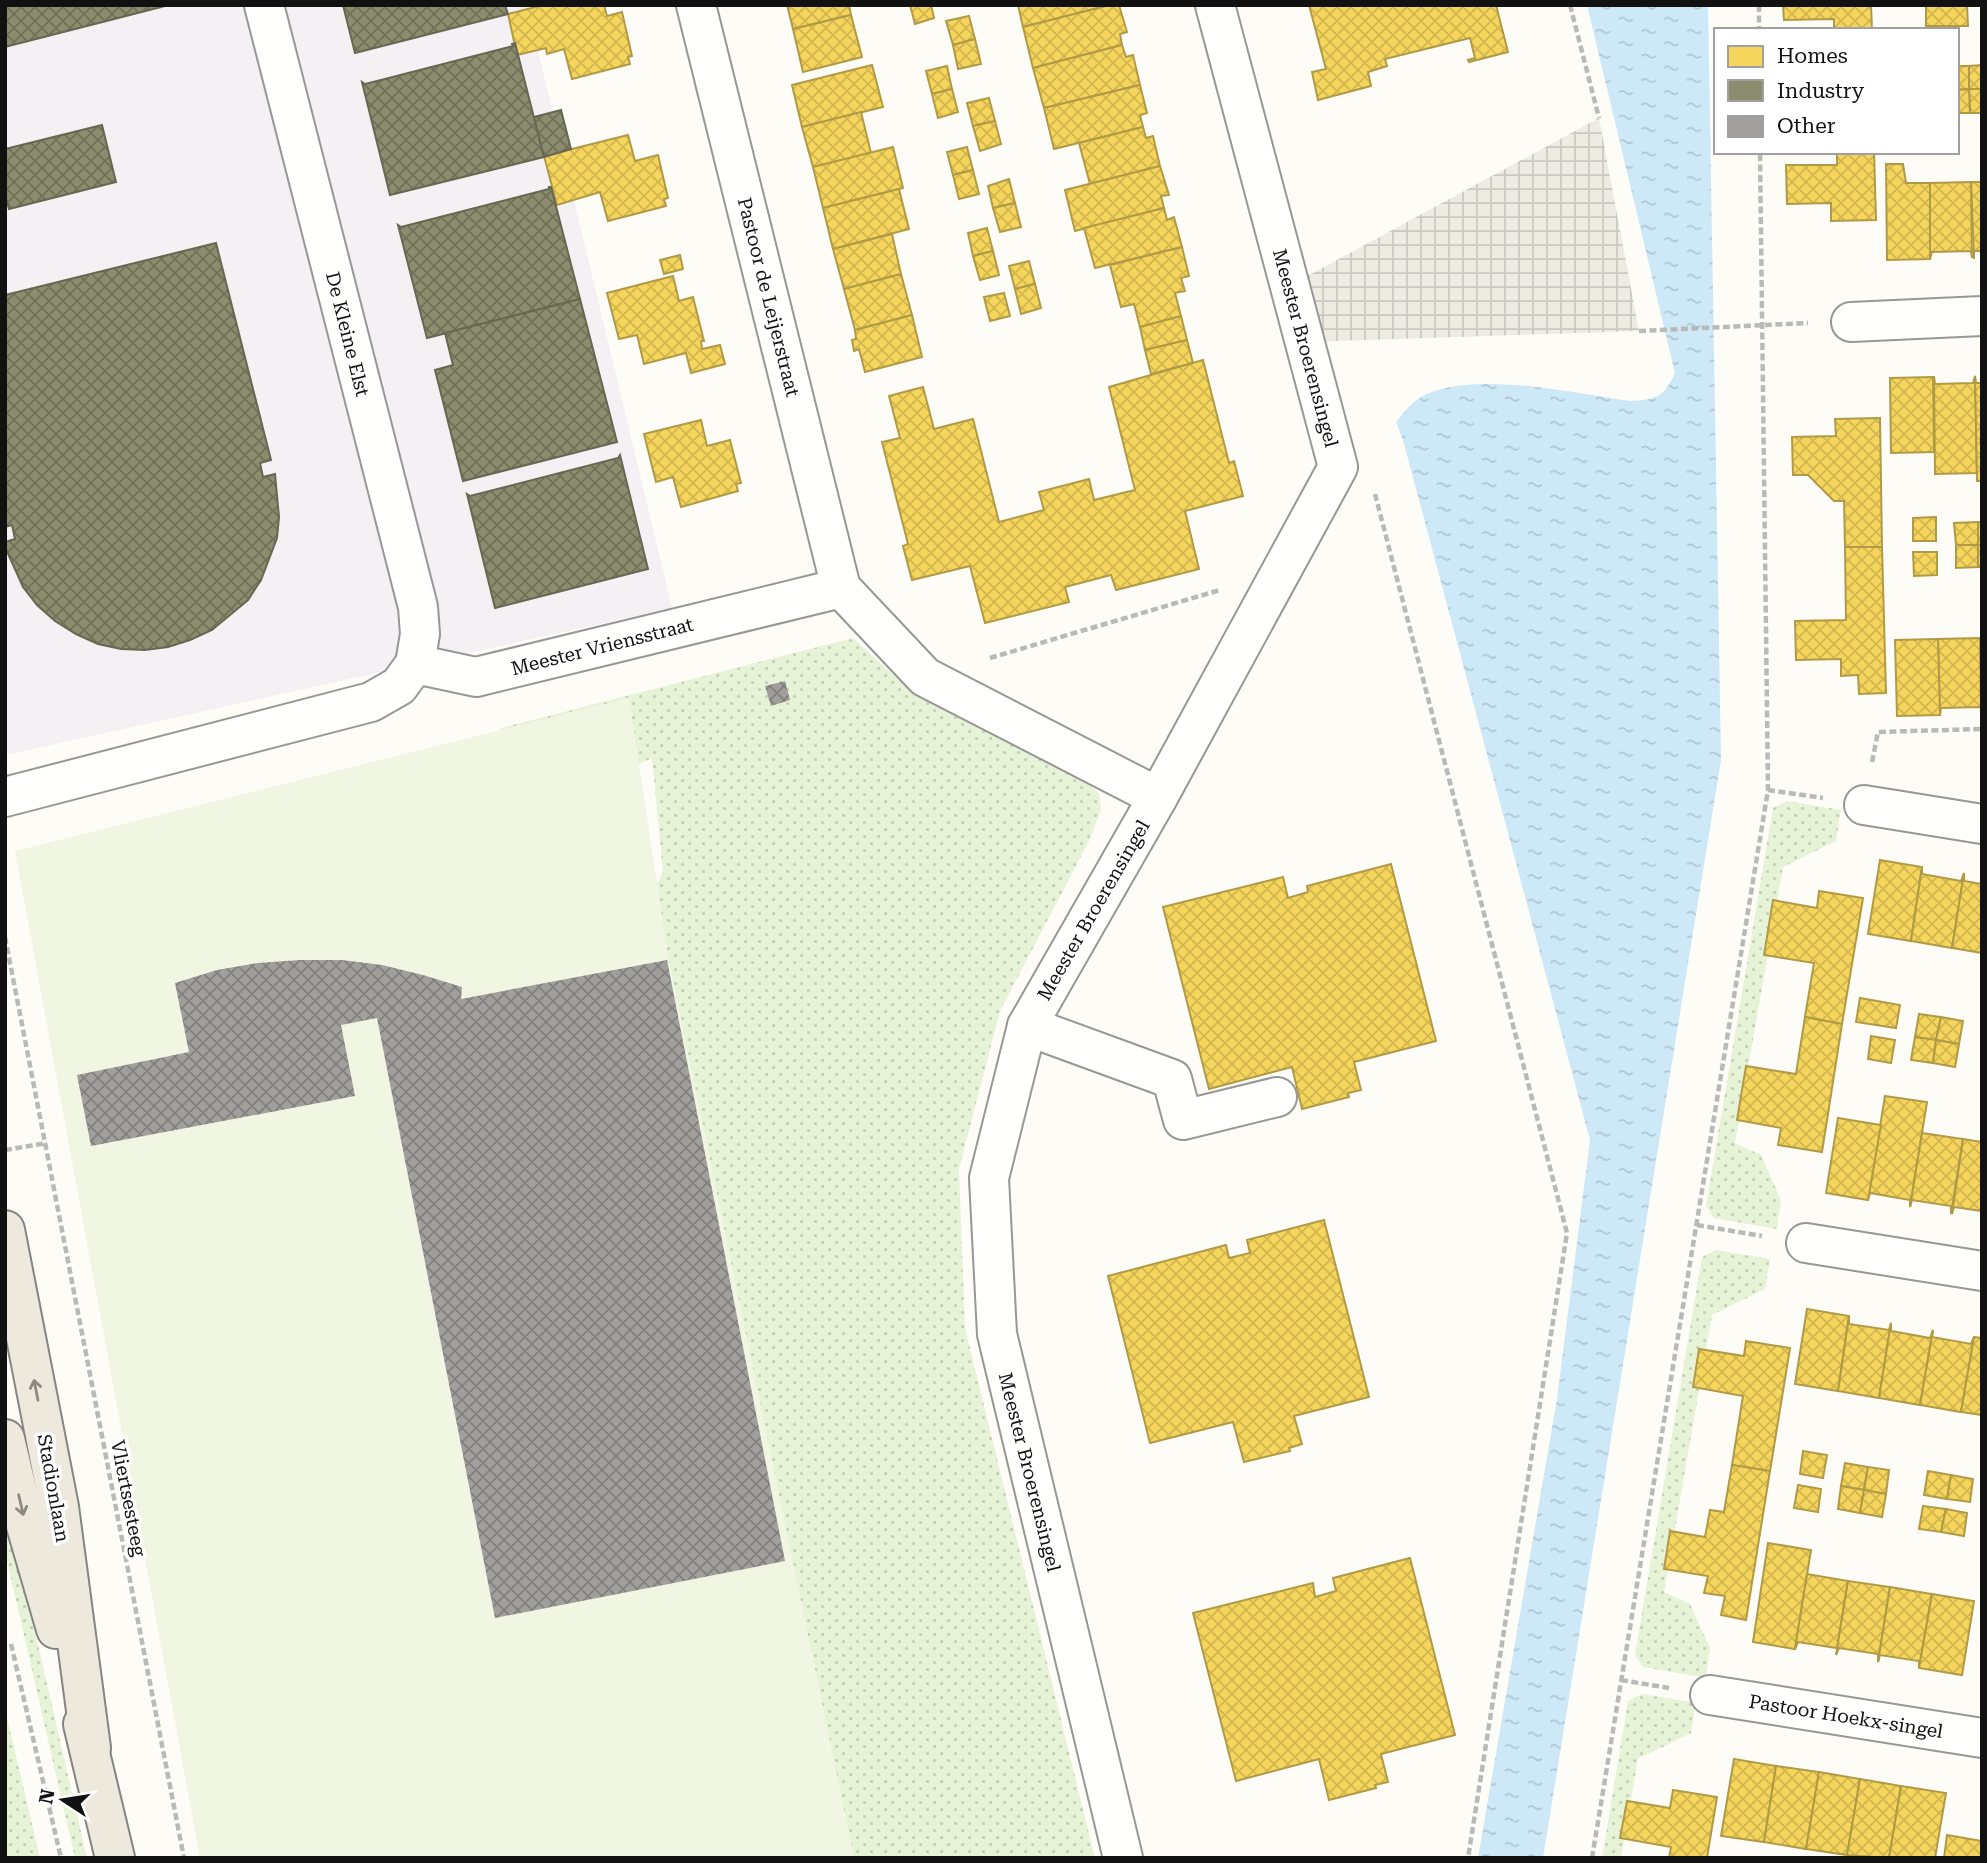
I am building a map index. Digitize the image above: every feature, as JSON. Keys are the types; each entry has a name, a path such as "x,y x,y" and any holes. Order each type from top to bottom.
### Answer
{"main road":[{"name":"Stadionlaan","path":"5,1230 59,1507 91,1748"},
{"name":"Stadionlaan","path":"5,1439 24,1519 91,1748 115,1858"}],"street":[{"name":"De Kleine Elst","path":"264,5 418,607 420,634 415,664"},
{"name":"Pastoor de Leijerstraat","path":"696,5 841,588"},
{"name":"Meester Broerensingel","path":"1123,1858 997,1334 989,1178 1027,1026 1158,797 1338,467 1214,5"},
{"path":"1851,322 1982,316"},
{"name":"Meester Vriensstraat","path":"415,664 476,677 841,588"},
{"path":"841,588 925,677 1158,797"},
{"path":"5,797 371,702 399,686 415,664"},
{"path":"1864,805 1982,824"},
{"path":"1027,1026 1172,1079 1183,1120 1277,1097"},
{"path":"1806,1242 1982,1271"},
{"name":"Pastoor Hoekx-singel","path":"1710,1695 1982,1738"}],"path":[{"path":"1570,5 1599,118"},
{"path":"1759,5 1759,28"},
{"path":"1592,1858 1768,790 1760,154"},
{"path":"1639,331 1763,324"},
{"path":"1338,467 1371,478 1567,1233 1468,1858"},
{"path":"925,677 1281,572"},
{"path":"1768,790 1864,805 1878,732 1982,729"},
{"name":"Vliertsesteeg","path":"5,937 184,1858"},
{"path":"5,1150 47,1143"},
{"path":"1697,1225 1806,1242"},
{"path":"8,1634 61,1858"}],"shaded area":[{"path":"5,5 527,5 672,608 5,755"},
{"path":"1599,118 1639,331 1305,342 1289,286"}],"green space":[{"path":"853,638 910,690 1084,778 1099,794 1101,810 1089,841 1000,1011 959,1169 965,1328 1095,1858 851,1858 786,1561 655,889 663,871 652,758 626,770 499,759 501,728"},
{"path":"629,698 668,956 854,1858 200,1858 15,851"},
{"path":"1787,801 1841,810 1836,841 1783,867 1735,1143 1761,1155 1781,1200 1777,1229 1714,1218 1706,1206 1773,808"},
{"path":"1716,1250 1770,1259 1765,1289 1712,1315 1664,1592 1690,1604 1710,1648 1706,1678 1643,1667 1635,1655 1702,1257"},
{"path":"5,1501 87,1858 75,1858 5,1552"},
{"path":"1642,1694 1696,1703 1691,1733 1638,1759 1621,1858 1602,1858 1628,1701"},
{"path":"5,1709 40,1858 5,1858"}],"water":[{"path":"1587,5 1708,5 1721,760 1543,1858 1478,1858 1557,1399 1590,1140 1396,422 1414,402 1434,391 1459,386 1519,385 1630,401 1658,396 1675,373"}],"building: Homes":[{"path":"543,5 604,5 607,16 622,12 632,56 628,57 630,64 572,79 564,49 547,54 546,48 517,55 508,14"},
{"path":"787,5 849,5 851,15 793,29"},
{"path":"910,5 931,5 934,18 915,24"},
{"path":"1018,5 1110,5 1023,27"},
{"path":"1119,5 1127,32 1120,34 1122,45 1033,68 1023,27"},
{"path":"1309,5 1496,5 1508,52 1469,62 1468,60 1475,58 1470,38 1385,59 1387,66 1368,72 1371,86 1318,100 1312,72 1326,69"},
{"path":"1783,5 1871,5 1872,28 1834,28 1834,19 1784,20"},
{"path":"1926,5 1967,5 1968,26 1926,26"},
{"path":"851,15 862,57 803,72 793,29"},
{"path":"969,16 975,39 953,45 946,21"},
{"path":"975,39 981,64 958,69 953,45"},
{"path":"1122,45 1126,57 1133,55 1140,85 1044,108 1033,68"},
{"path":"872,65 883,107 802,127 792,85"},
{"path":"1982,65 1982,89 1969,89 1969,66"},
{"path":"947,66 952,89 932,94 926,71"},
{"path":"1959,66 1969,66 1969,89 1959,90"},
{"path":"1140,85 1147,113 1140,115 1143,127 1054,149 1044,108"},
{"path":"952,89 958,112 938,118 932,94"},
{"path":"1969,89 1982,89 1982,113 1970,113"},
{"path":"1969,89 1970,113 1959,113 1959,90"},
{"path":"989,98 995,121 973,126 967,103"},
{"path":"861,112 871,153 813,167 802,127"},
{"path":"995,121 1001,144 980,151 973,126"},
{"path":"1143,127 1146,138 1153,136 1160,166 1090,184 1079,143"},
{"path":"628,135 635,161 658,155 668,198 664,199 666,206 608,221 600,192 557,205 544,156"},
{"path":"893,147 903,188 823,208 813,167"},
{"path":"967,147 973,170 953,175 947,152"},
{"path":"1837,154 1874,154 1876,220 1831,221 1831,203 1787,204 1786,165 1837,165"},
{"path":"1886,164 1903,164 1906,183 1930,183 1930,259 1887,260"},
{"path":"1160,166 1169,195 1161,196 1164,208 1075,231 1065,190"},
{"path":"973,170 979,194 959,199 953,175"},
{"path":"1009,179 1015,203 993,208 988,186"},
{"path":"1971,182 1982,182 1982,251 1974,251 1974,259"},
{"path":"1971,182 1972,258 1971,251 1932,252 1930,259 1930,183"},
{"path":"899,189 909,229 833,249 823,208"},
{"path":"1015,203 1021,227 1000,232 993,208"},
{"path":"1164,208 1167,220 1174,217 1182,247 1095,268 1084,228"},
{"path":"987,228 993,251 973,256 968,233"},
{"path":"892,234 901,274 844,289 833,249"},
{"path":"1182,247 1189,276 1181,278 1185,291 1175,293 1181,316 1140,327 1134,304 1121,307 1110,265"},
{"path":"993,251 999,275 980,280 973,256"},
{"path":"680,255 683,269 664,274 660,260"},
{"path":"1029,261 1035,284 1015,289 1009,266"},
{"path":"901,274 912,315 855,330 844,289"},
{"path":"673,276 679,301 693,297 704,341 701,341 702,349 720,345 725,364 691,373 686,353 644,364 637,335 619,339 607,293"},
{"path":"1035,284 1041,308 1021,314 1015,289"},
{"path":"1004,293 1010,316 990,321 984,297"},
{"path":"912,315 922,357 865,372 859,349 854,351 852,340 856,339 855,330"},
{"path":"1181,316 1187,340 1145,350 1140,327"},
{"path":"1187,340 1193,363 1151,374 1145,350"},
{"path":"1203,360 1229,463 1234,461 1243,496 1185,511 1199,569 1116,590 1111,575 1065,587 1069,602 985,623 970,566 912,580 903,546 908,544 882,442 900,438 889,396 923,387 934,429 973,419 999,522 1044,510 1039,492 1089,479 1094,500 1135,490 1109,387"},
{"path":"1934,376 1935,384 1973,383 1975,376 1977,473 1935,474"},
{"path":"1975,376 1976,383 1982,383 1982,481 1977,481"},
{"path":"1933,377 1934,452 1891,453 1890,378"},
{"path":"1880,418 1882,547 1845,547 1844,501 1834,501 1808,475 1793,475 1792,437 1836,436 1835,419"},
{"path":"701,420 707,446 730,440 741,483 736,484 738,491 681,507 673,477 656,482 644,434"},
{"path":"1936,517 1936,541 1913,541 1913,518"},
{"path":"1978,522 1978,545 1956,545 1954,523"},
{"path":"1978,522 1982,522 1982,545 1978,545"},
{"path":"1956,545 1978,545 1978,567 1956,568"},
{"path":"1978,545 1982,545 1982,567 1978,567"},
{"path":"1845,547 1882,547 1886,693 1859,694 1858,675 1841,676 1841,659 1796,660 1795,621 1846,620"},
{"path":"1913,552 1937,552 1937,575 1914,576"},
{"path":"1980,638 1982,638 1981,714"},
{"path":"1980,638 1981,707 1941,708 1940,715 1938,639"},
{"path":"1938,639 1940,715 1897,716 1895,640"},
{"path":"1880,860 1922,867 1911,941 1868,934"},
{"path":"1391,864 1436,1041 1354,1062 1361,1090 1348,1093 1349,1097 1302,1109 1292,1067 1209,1089 1163,907 1283,877 1288,898 1308,892 1307,886"},
{"path":"1922,867 1922,874 1961,881 1964,873 1952,948 1911,941"},
{"path":"1964,873 1964,881 1982,884 1982,953 1952,948"},
{"path":"1819,891 1863,898 1842,1024 1805,1017 1814,963 1764,955 1773,900 1817,908"},
{"path":"1860,998 1900,1005 1896,1028 1856,1022"},
{"path":"1919,1014 1941,1017 1936,1040 1915,1037"},
{"path":"1805,1017 1842,1024 1822,1152 1778,1145 1781,1128 1737,1120 1746,1066 1796,1074"},
{"path":"1941,1017 1963,1021 1959,1044 1936,1040"},
{"path":"1871,1036 1895,1040 1891,1063 1868,1059"},
{"path":"1915,1037 1936,1040 1933,1063 1911,1060"},
{"path":"1936,1040 1959,1044 1955,1067 1933,1063"},
{"path":"1885,1096 1927,1102 1910,1207 1910,1200 1870,1193 1868,1200"},
{"path":"1838,1118 1881,1125 1868,1200 1826,1193"},
{"path":"1922,1133 1963,1139 1951,1214 1951,1206 1912,1200 1910,1207"},
{"path":"1963,1139 1982,1142 1982,1211 1954,1207 1952,1214"},
{"path":"1324,1220 1369,1397 1294,1416 1302,1444 1289,1448 1290,1451 1244,1462 1233,1422 1150,1443 1108,1276 1226,1245 1229,1258 1250,1253 1247,1240"},
{"path":"1807,1309 1849,1316 1838,1391 1795,1384"},
{"path":"1849,1316 1849,1324 1889,1330 1891,1323 1879,1398 1838,1391"},
{"path":"1891,1323 1891,1331 1930,1338 1933,1330 1920,1405 1879,1398"},
{"path":"1933,1330 1932,1337 1971,1344 1974,1337 1961,1412 1920,1405"},
{"path":"1974,1337 1982,1338 1982,1415 1961,1412"},
{"path":"1746,1341 1790,1348 1770,1471 1732,1465 1743,1396 1693,1387 1699,1349 1744,1356"},
{"path":"1803,1451 1827,1455 1823,1478 1800,1474"},
{"path":"1845,1463 1868,1467 1864,1490 1841,1486"},
{"path":"1732,1465 1770,1471 1746,1620 1721,1615 1725,1596 1704,1593 1708,1576 1664,1569 1670,1531 1705,1537 1710,1510 1724,1512"},
{"path":"1868,1467 1889,1470 1886,1494 1864,1490"},
{"path":"1928,1471 1951,1475 1947,1499 1924,1495"},
{"path":"1951,1475 1973,1479 1970,1502 1947,1499"},
{"path":"1798,1485 1821,1489 1818,1512 1794,1508"},
{"path":"1841,1486 1864,1490 1860,1513 1838,1509"},
{"path":"1864,1490 1886,1494 1882,1517 1860,1513"},
{"path":"1923,1506 1946,1509 1941,1532 1919,1529"},
{"path":"1946,1509 1967,1513 1964,1536 1941,1532"},
{"path":"1768,1543 1811,1550 1795,1649 1753,1642"},
{"path":"1410,1558 1455,1735 1381,1754 1388,1782 1375,1785 1376,1788 1329,1800 1319,1759 1236,1781 1193,1613 1313,1583 1315,1597 1336,1591 1333,1578"},
{"path":"1807,1574 1848,1581 1837,1648 1798,1642 1795,1649"},
{"path":"1848,1581 1890,1587 1878,1662 1878,1654 1839,1648 1836,1655"},
{"path":"1890,1587 1932,1594 1919,1668 1919,1661 1880,1655 1878,1662"},
{"path":"1932,1594 1974,1601 1962,1675 1919,1668"},
{"path":"1734,1759 1776,1766 1764,1842 1721,1836"},
{"path":"1776,1766 1819,1772 1806,1849 1764,1842"},
{"path":"1819,1772 1860,1779 1847,1855 1806,1849"},
{"path":"1860,1779 1901,1786 1889,1858 1847,1855"},
{"path":"1901,1786 1946,1793 1935,1858 1889,1858"},
{"path":"1673,1790 1717,1797 1707,1858 1669,1858 1671,1847 1620,1838 1627,1801 1670,1808"},
{"path":"1947,1835 1982,1841 1982,1858 1944,1858"}],"building: Industry":[{"path":"5,5 169,5 5,47"},
{"path":"343,5 505,5 508,14 355,53"},
{"path":"515,43 544,157 390,195 362,82 365,84 381,80 513,46"},
{"path":"561,110 571,149 544,157 534,117"},
{"path":"102,125 116,182 9,209 5,195 5,149"},
{"path":"549,187 580,299 427,338 398,225 401,227"},
{"path":"216,243 271,460 260,463 263,477 275,474 279,517 277,538 261,580 248,600 212,630 168,647 145,650 98,644 55,621 37,605 23,587 5,547 5,542 15,539 12,525 5,527 5,295"},
{"path":"580,299 617,442 463,481 435,370 453,365 445,333"},
{"path":"620,455 648,569 495,608 467,494 470,496 618,458"}],"building: Other":[{"path":"785,681 790,700 771,706 765,686"},
{"path":"300,960 342,960 382,965 462,987 461,999 667,960 785,1561 495,1618 377,1018 341,1025 355,1096 91,1146 77,1075 189,1052 175,983 217,970"}]}
